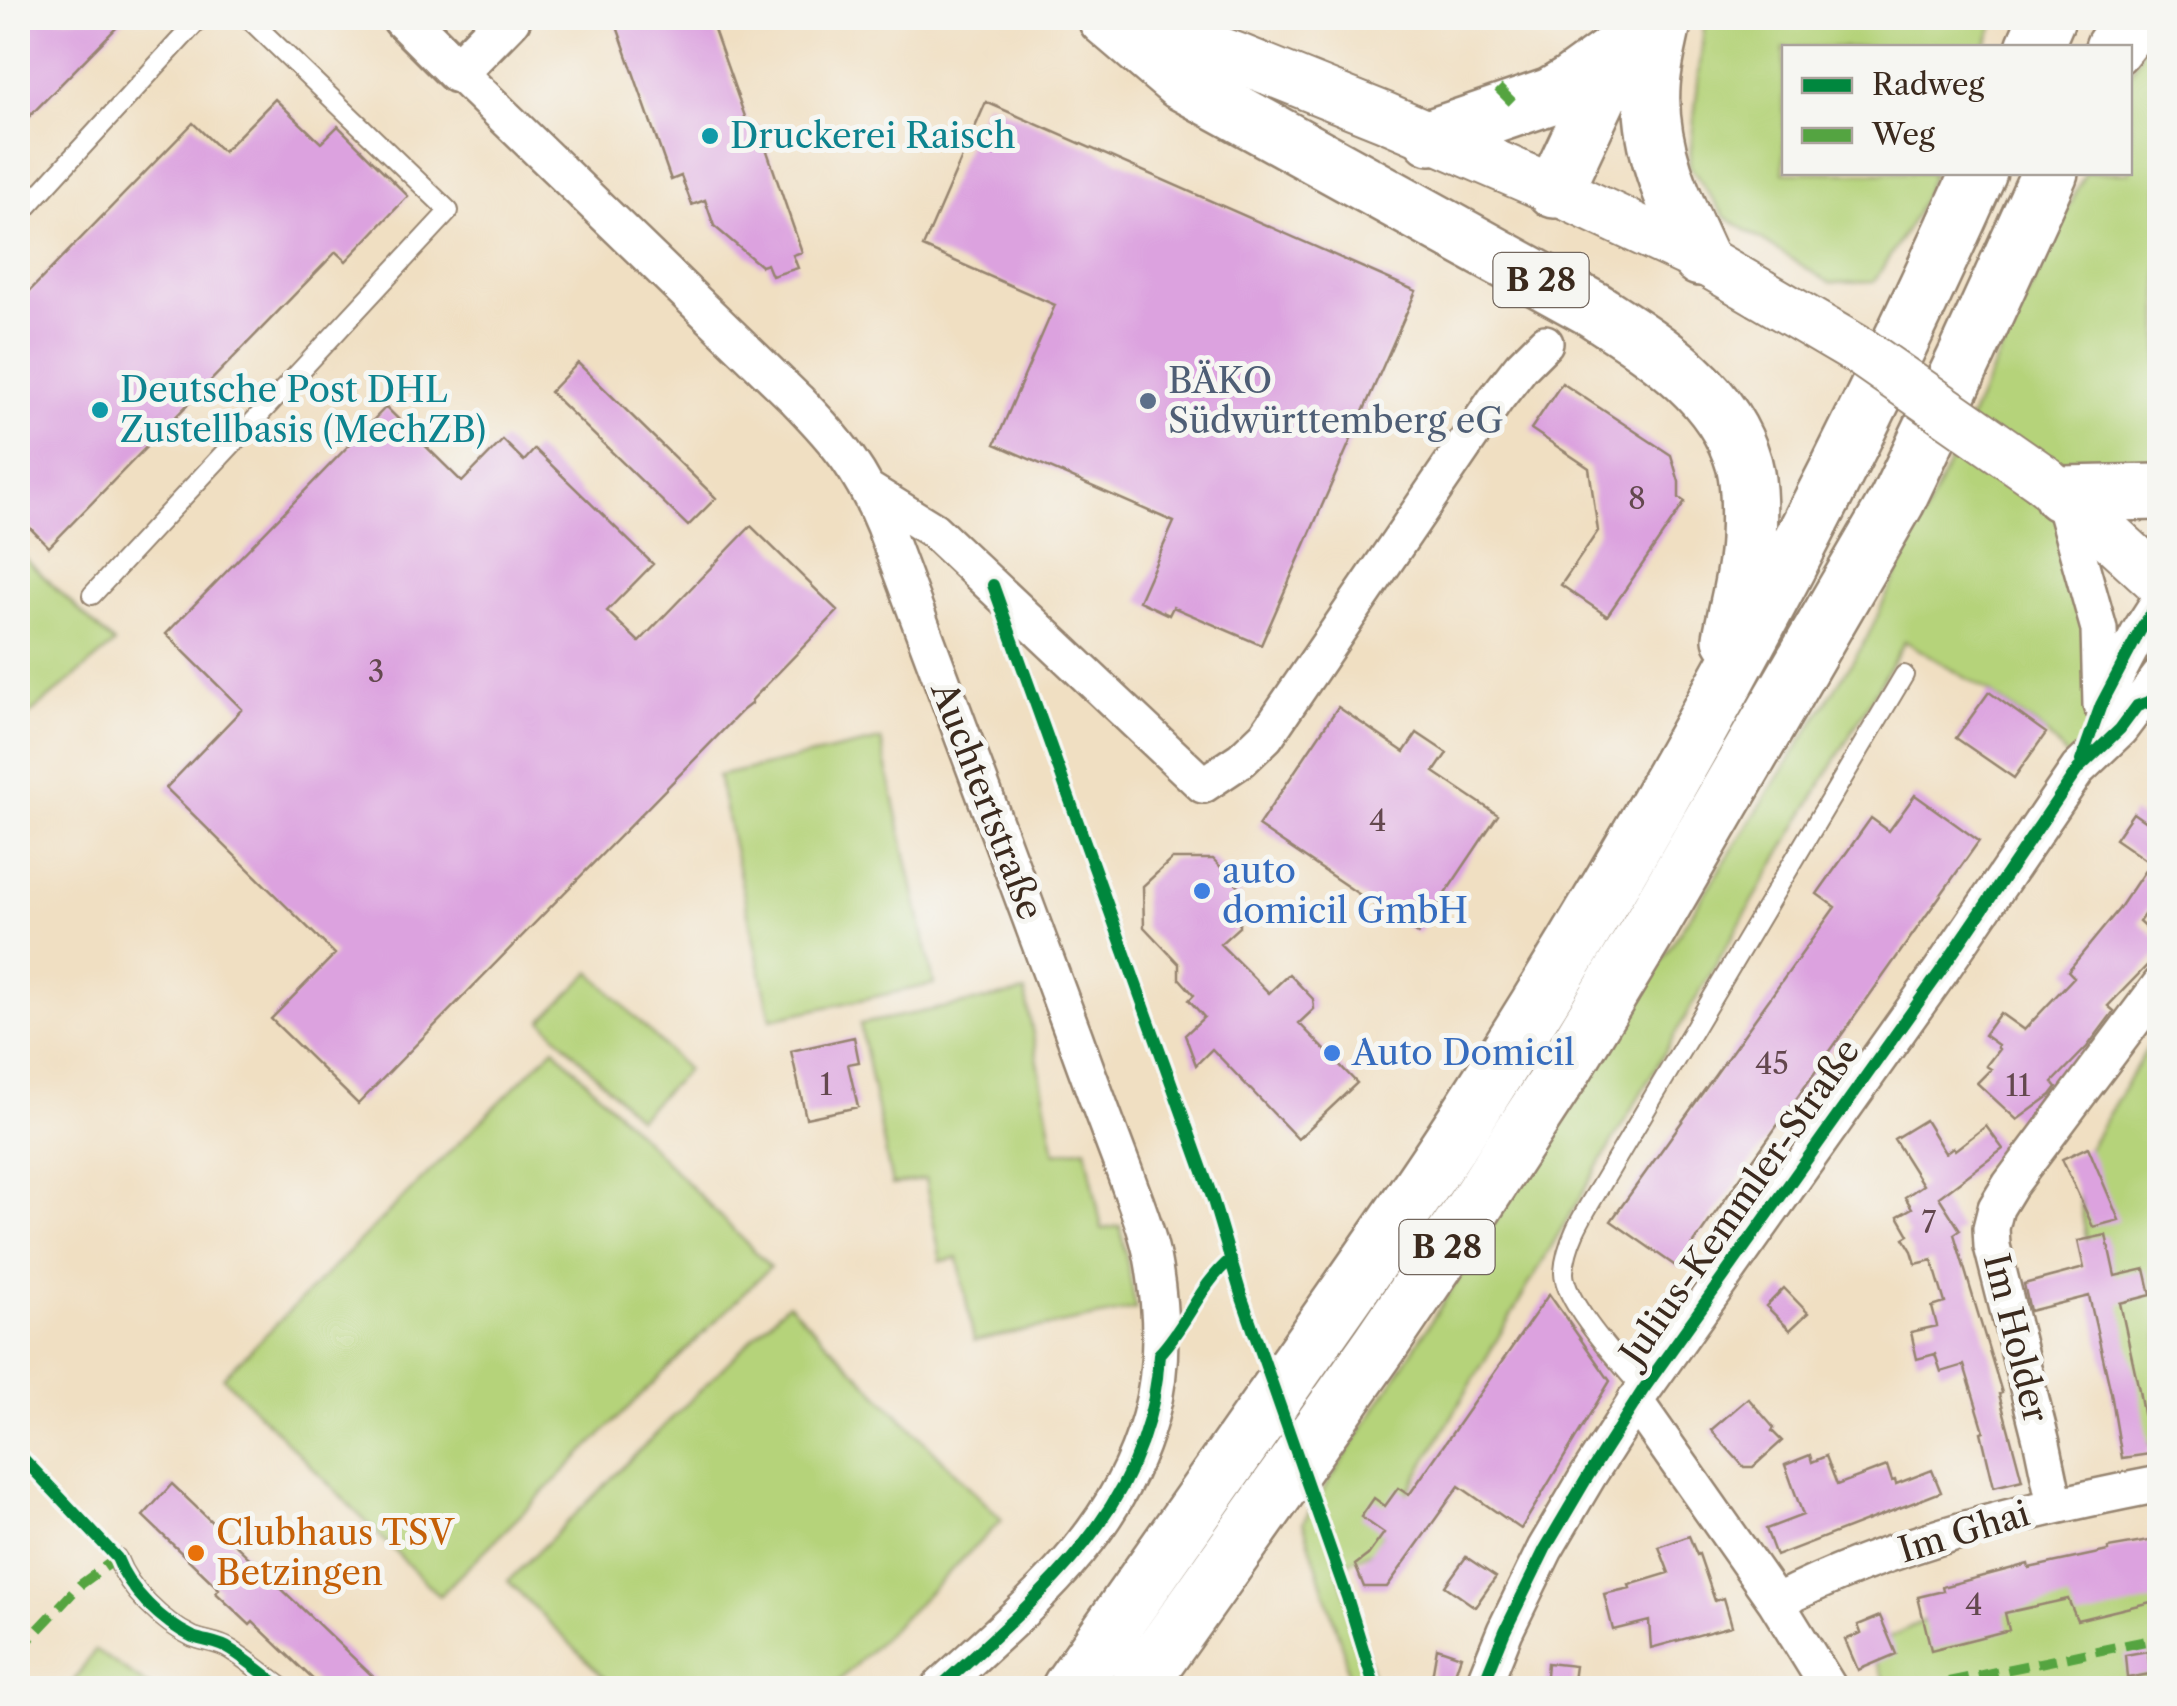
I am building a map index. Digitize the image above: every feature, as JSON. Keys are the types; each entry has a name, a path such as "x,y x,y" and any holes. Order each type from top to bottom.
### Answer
{"highway":[{"name":"B 28","path":"1106,18 1181,82 1593,309 1650,346 1705,394 1728,426 1744,465 1748,504 1748,543 1721,690"},
{"path":"2035,45 2047,18"},
{"path":"2104,45 2114,18"},
{"path":"2115,45 2137,18"},
{"path":"1430,137 1551,96 1572,84 1641,27"},
{"path":"1555,190 1641,27"},
{"path":"1641,27 1652,87 1654,131 1666,180 1700,258"},
{"name":"B 28","path":"1070,1688 1474,1106 1601,900 1721,690 1833,479 1978,175"},
{"name":"B 28","path":"1137,1688 1472,1210 1648,930 1896,500 2049,175"},
{"path":"2052,486 2160,492"}],"main road":[{"path":"1130,18 1430,137 1700,258 1864,354 2052,486 2160,582"}],"street":[{"name":"Auchtertstraße","path":"404,18 797,400 853,462 870,491 1147,1234 1160,1308 1158,1375 1151,1414 1132,1465 1105,1516 1059,1576 939,1688"},
{"path":"457,71 509,18"},
{"path":"870,491 934,530 1203,784 1242,760 1266,736 1496,399 1545,343"},
{"name":"Julius-Kemmler-Straße","path":"2052,486 2099,629 2111,717"},
{"name":"Julius-Kemmler-Straße","path":"1482,1688 1545,1549 1588,1476 1639,1396 1940,972 2078,769 2111,717 2140,631 2160,600"},
{"name":"Julius-Kemmler-Straße","path":"2111,717 2160,676"},
{"path":"2111,717 2160,712"},
{"name":"Im Holder","path":"2055,1504 1995,1263 1991,1228 1996,1208 2010,1185 2160,985"},
{"path":"1639,1396 1829,1688"},
{"name":"Im Ghai","path":"1776,1602 1854,1567 2055,1504 2160,1484"}],"lane":[{"path":"18,217 200,18"},
{"path":"92,596 449,211 248,18"},
{"path":"1639,1396 1574,1300 1564,1277 1578,1223 1904,675"},
{"path":"117,1558 122,1574 166,1619 194,1637 228,1647 282,1688"}],"green space":[{"path":"1705,18 1997,18 1986,45 1782,45 1782,175 1932,175 1915,216 1874,282 1830,283 1725,217 1689,165"},
{"path":"2159,18 2159,492 2062,494 2101,705 2078,769 2046,733 1989,692 1905,641 1374,1550 1337,1568 1375,1688 1351,1688 1303,1522 1865,642 2084,175 2132,175 2132,72"},
{"path":"18,552 114,644 18,724"},
{"path":"881,740 934,984 771,1019 718,776"},
{"path":"591,972 687,1070 638,1118 542,1020"},
{"path":"1025,992 1055,1153 1086,1148 1102,1229 1120,1226 1136,1309 974,1341 958,1258 941,1261 925,1179 892,1185 860,1024"},
{"path":"2159,1028 2159,1443 2127,1448 2075,1171"},
{"path":"554,1048 770,1267 439,1596 223,1377"},
{"path":"788,1303 1002,1520 832,1688 614,1688 508,1581"},
{"path":"2159,1557 2159,1688 1889,1688 1868,1647 1969,1599"},
{"path":"95,1650 152,1688 69,1688"}],"building":[{"path":"18,18 126,18 18,128"},
{"name":"Druckerei Raisch","path":"614,18 710,18 749,128 758,125 802,252 793,255 798,268 772,276 767,264 761,266 714,226 705,200 692,205 681,176 671,180"},
{"name":"Deutsche Post DHL Zustellbasis (MechZB)","path":"275,99 321,143 338,126 408,196 346,261 336,252 49,547 18,516 18,303 193,123 223,152"},
{"path":"986,102 1416,291 1261,645 1173,607 1169,615 1139,601 1174,522 995,444 1055,305 923,247"},
{"path":"578,363 716,498 688,526 550,392"},
{"path":"1562,383 1671,455 1679,498 1685,502 1607,616 1561,585 1598,531 1589,468 1531,429"},
{"path":"386,407 462,482 503,440 524,461 535,449 653,564 607,611 639,642 751,526 838,611 358,1104 271,1019 335,954 166,788 242,709 166,634"},
{"path":"1989,692 2046,733 2014,778 1956,738"},
{"path":"1338,707 1404,752 1417,733 1447,753 1434,772 1498,815 1418,934 1258,826"},
{"path":"1915,795 1979,841 1677,1267 1611,1221 1835,907 1817,894 1871,818 1889,831"},
{"path":"2133,813 2160,832 2160,891 2139,922 2160,941 2160,952 2108,1006 2114,1011 2053,1082 2057,1087 2051,1095 2017,1120 1977,1083 1991,1069 1986,1066 1999,1049 1984,1035 2000,1013 2024,1030 2074,977 2068,971 2119,909 2150,863 2115,839"},
{"path":"1172,859 1213,859 1240,887 1239,927 1220,944 1269,993 1289,974 1313,999 1314,1009 1299,1023 1357,1083 1298,1139 1212,1049 1196,1065 1185,1035 1204,1017 1189,1000 1194,995 1179,978 1179,964 1144,927 1143,886"},
{"path":"854,1037 859,1062 848,1064 858,1107 806,1118 791,1051"},
{"path":"1925,1120 1945,1153 1986,1126 2003,1149 1939,1197 1960,1230 1954,1234 2002,1393 1999,1394 2022,1480 1994,1487 1981,1432 1984,1431 1964,1365 1941,1372 1935,1354 1917,1359 1911,1332 1937,1326 1932,1307 1945,1303 1932,1260 1916,1264 1904,1238 1909,1235 1898,1216 1912,1208 1905,1197 1923,1185 1894,1139"},
{"path":"2088,1147 2119,1220 2093,1227 2062,1159"},
{"path":"2106,1235 2115,1276 2145,1269 2151,1295 2120,1303 2150,1454 2122,1458 2089,1296 2030,1311 2024,1284 2084,1268 2078,1241"},
{"path":"1784,1288 1808,1313 1790,1330 1766,1306"},
{"path":"1549,1294 1610,1381 1521,1529 1459,1486 1387,1587 1364,1587 1355,1565 1384,1533 1361,1517 1374,1498 1385,1506 1398,1488 1409,1495"},
{"path":"1748,1398 1782,1441 1753,1467 1744,1467 1711,1430"},
{"path":"1810,1455 1812,1462 1826,1456 1837,1485 1887,1466 1896,1484 1932,1470 1941,1492 1776,1556 1766,1529 1803,1515 1785,1465"},
{"path":"172,1484 385,1688 322,1688 253,1622 250,1625 216,1593 219,1589 143,1516"},
{"path":"1689,1536 1715,1601 1724,1598 1732,1626 1651,1648 1649,1621 1613,1630 1604,1594 1669,1573 1659,1547"},
{"path":"2160,1539 2160,1569 2152,1570 2159,1600 2077,1620 2068,1599 2005,1613 2009,1630 1931,1650 1918,1597 2028,1564 2029,1568"},
{"path":"1466,1557 1496,1577 1475,1607 1445,1586"},
{"path":"1880,1616 1896,1654 1858,1670 1845,1640 1861,1633 1858,1625"},
{"path":"1437,1648 1461,1656 1450,1688 1430,1688"},
{"path":"2148,1651 2150,1674 2127,1678 2125,1655"},
{"path":"1547,1663 1575,1666 1572,1688 1545,1688"}],"marked path":[{"path":"1498,88 1518,108"},
{"path":"18,1651 80,1585 117,1558 110,1551"},
{"path":"1919,1688 2160,1638"}],"cycle path":[{"path":"993,585 1212,1197 1242,1298 1375,1688"},
{"path":"2081,761 2101,705 2160,600"},
{"path":"1482,1688 1545,1549 1643,1390 1940,972 2078,769 2120,729 2137,706 2160,698"},
{"path":"939,1688 1052,1581 1113,1502 1136,1458 1152,1409 1159,1354 1210,1281 1231,1259"},
{"path":"18,1453 117,1558 138,1593 158,1614 193,1637 227,1647 283,1688"}],"place":[{"name":"Druckerei Raisch","path":"710,136"},
{"name":"BÄKO Südwürttemberg eG","path":"1148,401"},
{"name":"Deutsche Post DHL Zustellbasis (MechZB)","path":"100,410"},
{"name":"auto domicil GmbH","path":"1202,891"},
{"name":"Auto Domicil","path":"1332,1053"},
{"name":"Clubhaus TSV Betzingen","path":"196,1553"}]}
